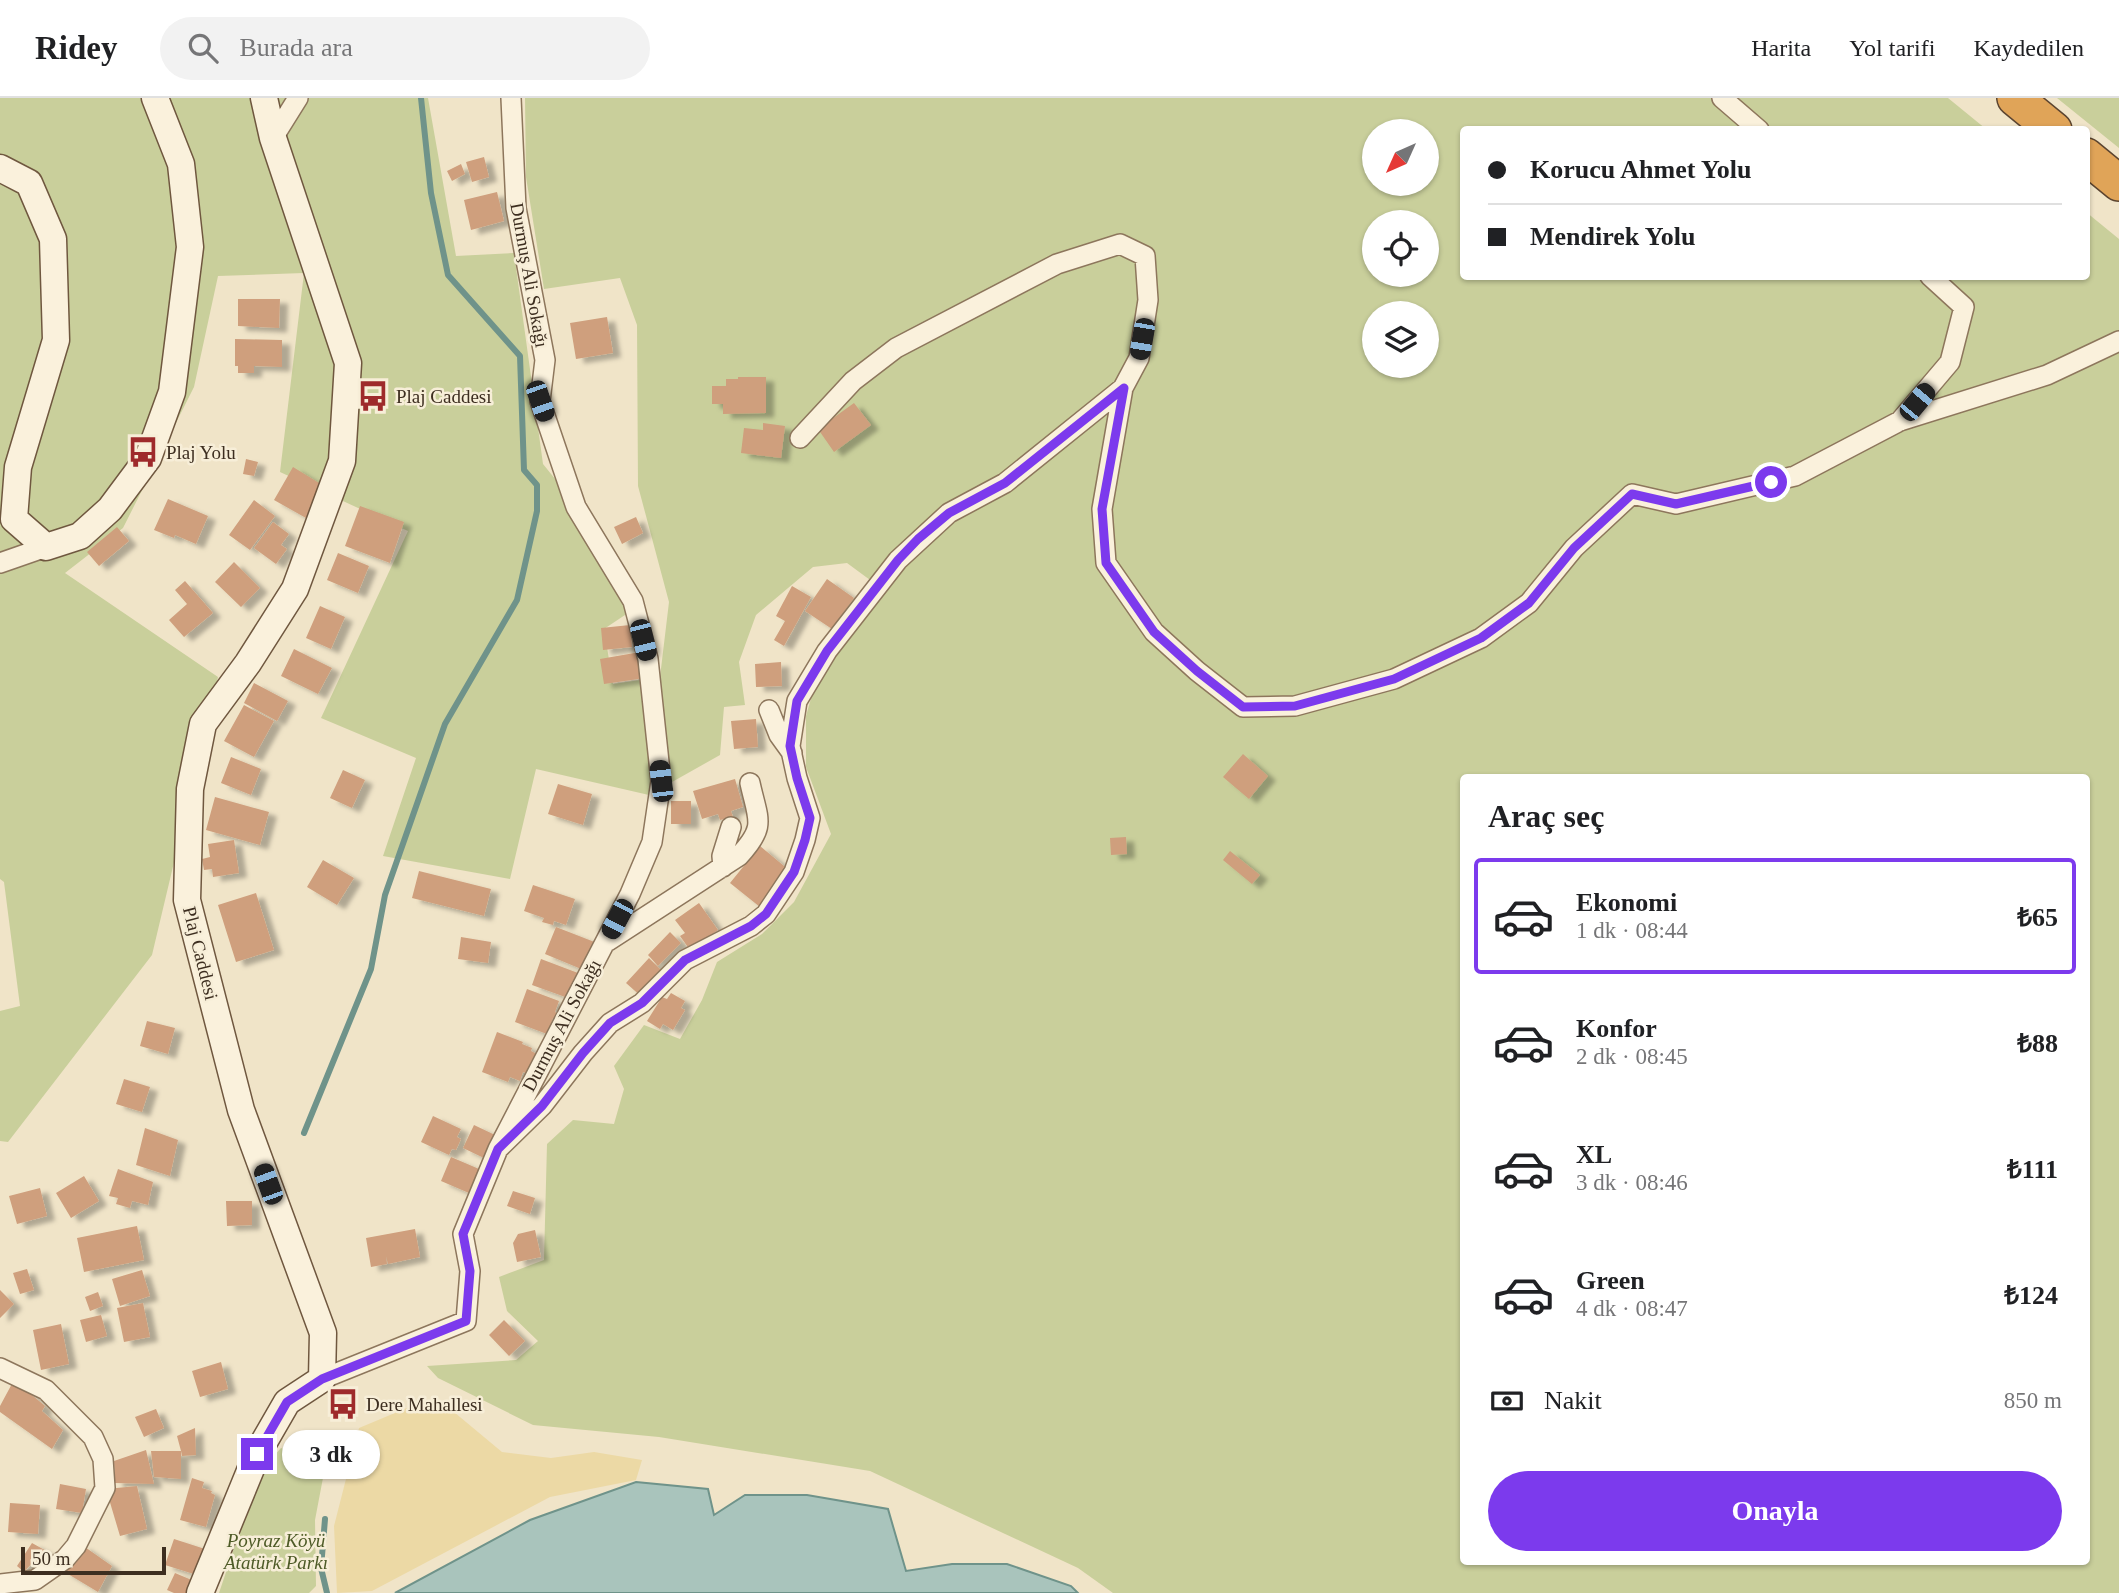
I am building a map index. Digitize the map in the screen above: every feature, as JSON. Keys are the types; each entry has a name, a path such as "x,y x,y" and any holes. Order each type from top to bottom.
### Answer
{"highway":[{"path":"2015,98 2049,126"},
{"path":"2090,159 2119,183"}],"street":[{"path":"0,564 80,536 110,509 148,458 172,392 190,247 181,164 155,98"},
{"name":"Plaj Caddesi","path":"264,98 273,138 348,363 342,461 295,589 248,663 203,724 190,789 187,900 241,1110 323,1334 322,1379"},
{"path":"273,138 298,98"},
{"name":"Durmuş Ali Sokağı","path":"322,1379 466,1321 470,1271 463,1234 498,1149 630,894 652,842 661,781 648,659 633,601 576,507 540,401 545,360 516,208 511,98"},
{"path":"1722,98 1754,126"},
{"path":"0,168 29,183 53,239 56,340 18,467 14,519 46,547"},
{"path":"800,438 852,381 896,348 1057,264 1120,244 1145,256 1148,300 1139,358 1124,388 1102,509 1106,563 1154,632 1197,671 1243,707 1295,706 1394,679 1481,638 1529,603 1574,548 1632,494 1676,504 1795,476 1900,421 2047,374 2119,341"},
{"path":"1900,421 1950,362 1964,307 1934,280"},
{"path":"498,1149 542,1106 610,1023 642,1003 685,960 751,926 766,914 794,872 810,818 790,746 797,701 827,651 898,560 949,513 1005,483 1124,388"},
{"path":"769,710 779,734 792,753"},
{"path":"604,944 739,856 755,839 759,825 751,783"},
{"path":"723,867 722,856 730,827"},
{"path":"0,1368 46,1390 93,1437 103,1460 104,1488 76,1546 65,1559 35,1580 0,1584"},
{"path":"200,1593 257,1454 287,1402 322,1379"}],"green space":[{"path":"0,98 428,98 456,256 514,253 543,464 572,500 628,613 604,629 613,684 660,677 669,602 638,486 637,325 620,278 544,289 526,177 525,98 1948,98 1982,126 1460,126 1460,280 2090,280 2090,215 2119,239 2119,1593 1113,1593 1078,1568 870,1471 659,1437 533,1425 438,1378 427,1366 516,1360 538,1341 507,1311 499,1277 544,1260 547,1144 573,1120 614,1124 624,1089 614,1066 644,1025 680,1039 702,1000 717,962 762,934 794,902 831,834 806,767 806,716 816,681 885,591 847,563 813,567 756,615 739,662 745,705 724,707 720,755 649,795 536,769 510,879 383,856 416,758 321,718 408,531 280,472 304,273 218,276 194,387 123,528 65,573 218,677 152,955 8,1142 0,1141 0,1011 20,1006 4,882 0,879"},
{"path":"2057,98 2119,98 2119,148"},
{"name":"Poyraz Köyü Atatürk Parkı","path":"281,1448 326,1462 315,1520 316,1586 309,1593 219,1593 260,1471"}],"sand":[{"path":"414,1405 454,1412 502,1452 551,1458 594,1452 642,1460 636,1480 550,1497 372,1591 337,1593 334,1526 359,1428"}],"water":[{"path":"636,1482 708,1489 714,1515 745,1495 807,1495 888,1509 906,1571 952,1564 1007,1564 1071,1586 1078,1593 395,1593 530,1520"}],"building":[{"path":"484,157 489,177 472,182 466,162"},
{"path":"461,164 465,174 452,181 447,171"},
{"path":"497,192 504,221 471,230 464,200"},
{"path":"238,299 280,299 279,328 238,326"},
{"path":"607,317 613,353 576,359 570,323"},
{"path":"235,339 282,340 282,367 254,366 254,373 238,373 238,366 235,366"},
{"path":"766,377 766,413 723,414 723,404 712,404 712,386 726,386 726,379"},
{"path":"854,403 871,425 834,452 818,429"},
{"path":"763,423 785,426 781,458 741,453 744,428 763,430"},
{"path":"246,459 258,462 254,476 243,474"},
{"path":"293,467 324,486 306,518 274,500"},
{"path":"168,499 208,516 196,544 154,530"},
{"path":"254,500 275,516 250,550 229,535"},
{"path":"360,506 404,522 390,563 345,546"},
{"path":"636,517 643,533 622,544 614,527"},
{"path":"273,522 289,534 281,545 287,549 276,564 254,548"},
{"path":"117,527 129,541 99,566 87,552"},
{"path":"338,553 369,566 358,593 327,580"},
{"path":"234,562 260,588 241,607 215,582"},
{"path":"827,579 854,598 832,629 805,611"},
{"path":"185,581 213,613 184,637 169,620 187,604 175,590"},
{"path":"792,586 811,597 784,646 774,640 785,621 776,616"},
{"path":"320,606 345,617 331,649 306,638"},
{"path":"630,625 632,647 603,650 601,628"},
{"path":"294,649 332,668 318,694 281,676"},
{"path":"640,652 645,678 604,684 600,659"},
{"path":"781,662 782,686 756,687 755,664"},
{"path":"254,683 288,701 277,721 244,703"},
{"path":"244,705 274,721 254,757 224,741"},
{"path":"756,719 758,747 734,749 731,721"},
{"path":"1243,754 1268,776 1249,799 1223,777"},
{"path":"231,757 261,769 251,795 221,783"},
{"path":"343,770 365,780 352,808 330,798"},
{"path":"735,779 743,807 731,811 733,817 720,820 718,814 702,819 693,791"},
{"path":"558,784 592,794 583,825 548,814"},
{"path":"215,797 269,812 260,845 206,830"},
{"path":"671,801 691,801 691,824 671,824"},
{"path":"1126,837 1127,854 1111,855 1110,838"},
{"path":"234,840 239,873 213,877 212,869 204,870 202,859 210,857 208,844"},
{"path":"760,846 790,871 760,907 730,883"},
{"path":"1230,851 1260,875 1252,884 1223,860"},
{"path":"323,860 354,878 337,905 307,887"},
{"path":"419,871 491,889 484,916 412,898"},
{"path":"533,885 575,899 566,925 554,921 553,925 542,922 544,918 524,911"},
{"path":"256,893 274,950 236,962 218,905"},
{"path":"699,903 718,930 690,950 680,936 685,933 675,920"},
{"path":"556,927 597,943 586,971 545,954"},
{"path":"670,932 681,943 658,966 648,955"},
{"path":"461,937 491,942 488,963 458,959"},
{"path":"649,958 665,974 643,998 626,983"},
{"path":"541,959 578,973 568,998 532,985"},
{"path":"527,989 559,1001 555,1012 559,1014 557,1020 553,1018 547,1034 515,1022"},
{"path":"671,993 685,1001 681,1008 685,1010 673,1030 663,1024 660,1029 647,1021 662,997 667,999"},
{"path":"147,1021 175,1028 168,1054 140,1046"},
{"path":"497,1032 523,1042 522,1044 539,1055 531,1075 523,1072 520,1081 510,1077 508,1082 482,1072"},
{"path":"124,1079 150,1087 142,1112 116,1104"},
{"path":"433,1116 461,1129 457,1137 461,1139 456,1150 452,1149 449,1155 421,1142"},
{"path":"474,1125 495,1135 484,1158 463,1148"},
{"path":"145,1128 178,1140 170,1176 136,1165"},
{"path":"451,1157 479,1169 469,1193 441,1181"},
{"path":"118,1169 153,1182 148,1205 132,1201 130,1208 116,1204 118,1198 109,1196"},
{"path":"84,1176 99,1201 71,1218 56,1193"},
{"path":"40,1188 47,1216 17,1224 9,1196"},
{"path":"513,1191 535,1198 530,1214 507,1206"},
{"path":"226,1201 252,1201 252,1225 227,1226"},
{"path":"137,1226 144,1260 84,1272 77,1238"},
{"path":"415,1229 420,1257 388,1264 386,1256 387,1264 371,1267 366,1238"},
{"path":"535,1230 541,1257 517,1262 513,1243 518,1234"},
{"path":"27,1269 34,1290 20,1294 13,1273"},
{"path":"142,1270 150,1296 120,1306 112,1279"},
{"path":"0,1290 14,1304 0,1318"},
{"path":"98,1292 103,1306 90,1311 85,1297"},
{"path":"143,1303 150,1337 124,1342 117,1308"},
{"path":"101,1315 107,1336 86,1342 80,1320"},
{"path":"504,1320 525,1341 509,1356 489,1335"},
{"path":"61,1324 69,1364 41,1370 33,1330"},
{"path":"221,1362 228,1389 200,1397 192,1371"},
{"path":"14,1380 45,1406 42,1411 63,1430 52,1449 0,1412 0,1406"},
{"path":"156,1409 164,1428 144,1437 135,1417"},
{"path":"195,1428 196,1455 182,1456 177,1436"},
{"path":"146,1450 154,1484 115,1483 114,1461"},
{"path":"151,1451 181,1451 181,1479 154,1477"},
{"path":"192,1478 204,1482 202,1488 215,1495 206,1527 180,1520"},
{"path":"60,1484 86,1489 82,1513 56,1509"},
{"path":"137,1486 147,1529 120,1536 106,1489"},
{"path":"10,1503 40,1505 38,1534 8,1532"},
{"path":"174,1539 205,1549 197,1575 165,1565"},
{"path":"32,1543 50,1553 38,1567 33,1562 24,1572 17,1566"},
{"path":"82,1545 112,1566 98,1592 63,1571"},
{"path":"175,1573 194,1581 188,1593 167,1590"}],"waterway":[{"path":"304,1133 371,969 385,895 445,724 517,600 537,511 537,485 524,470 520,356 448,275 431,193 421,98"},
{"path":"325,1519 321,1568 327,1593"}],"place":[{"name":"Plaj Caddesi","path":"373,396"},
{"name":"Plaj Yolu","path":"143,452"},
{"name":"Dere Mahallesi","path":"343,1404"}],"route":[{"path":"257,1454 287,1402 322,1379 466,1321 470,1271 463,1234 498,1149 542,1106 610,1023 642,1003 685,960 751,926 766,914 794,872 810,818 790,746 797,701 827,651 898,560 918,539 949,513 1005,483 1124,388 1102,509 1106,563 1154,632 1197,671 1243,707 1295,706 1394,679 1481,638 1529,603 1574,548 1632,494 1676,504 1771,482"}]}
